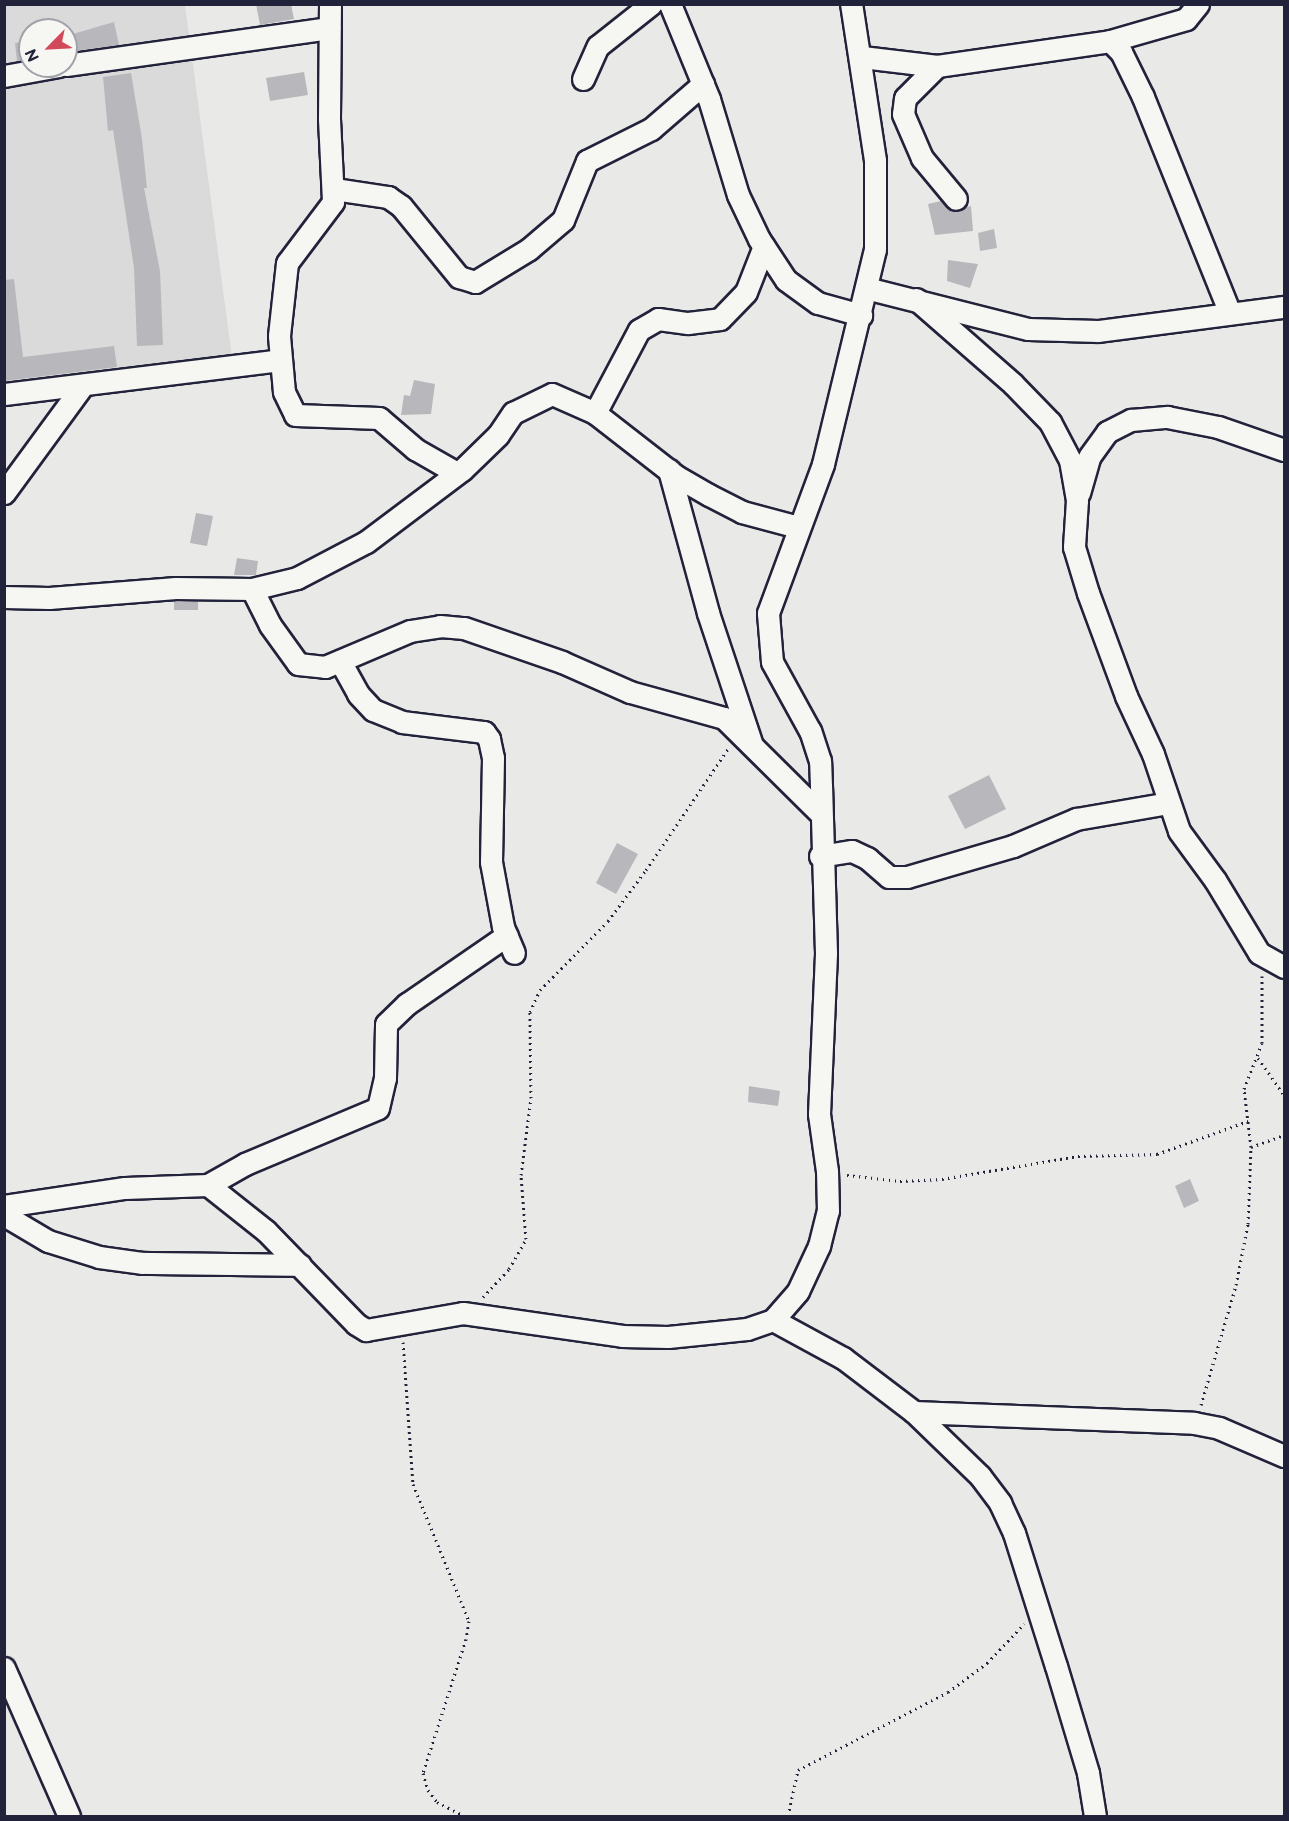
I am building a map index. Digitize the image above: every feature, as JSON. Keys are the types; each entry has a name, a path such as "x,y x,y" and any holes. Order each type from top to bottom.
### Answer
{"street":[{"path":"330,4 328,119 334,189 326,214 287,263 280,360 284,392 295,415 379,418 415,449 457,473"},
{"path":"583,79 598,46 651,4"},
{"path":"670,4 703,84 738,195 764,246 786,280 818,303 861,315"},
{"path":"208,1185 236,1204 300,1265 356,1324 375,1330 463,1313 560,1329 657,1337 747,1329 773,1320 798,1291 819,1246 828,1211 827,1171 819,1114 826,953 820,856 820,761 810,731 772,662 767,637 768,613 823,464 861,315 875,249 876,180 862,57 851,4"},
{"path":"862,57 937,66 1110,41 1186,19 1198,4"},
{"path":"78,63 329,28"},
{"path":"1110,41 1121,52 1143,97 1230,313"},
{"path":"937,66 905,98 903,114 922,158 956,199"},
{"path":"334,189 388,197 401,206 459,277 475,282 529,249 563,220 587,161 651,129 703,84"},
{"path":"595,413 639,330 658,319 703,323 720,319 746,292 764,246"},
{"path":"867,288 1028,329 1098,331 1284,307"},
{"path":"916,299 1013,384 1050,422 1070,460 1077,500"},
{"path":"4,394 280,360"},
{"path":"4,493 83,385"},
{"path":"4,597 49,598 176,588 252,589 297,578 326,565 366,542 457,473 498,435 513,413 535,399 552,394 595,413 669,470 742,512 798,527"},
{"path":"1284,450 1208,424 1167,417 1131,420 1107,432 1089,457 1077,500 1074,547 1179,831 1215,880 1259,953 1284,967"},
{"path":"669,470 708,613 754,750"},
{"path":"252,589 270,626 297,664 308,668 340,661 410,631 440,626 464,628 562,662 630,692 724,718 820,813"},
{"path":"4,1206 125,1188 208,1185 245,1164 378,1108 385,1078 386,1024 400,1009 511,944 491,862 493,758 489,739 484,732 402,722 373,710 358,694 340,661"},
{"path":"820,856 852,851 867,858 889,877 907,877 1013,846 1077,819 1168,803"},
{"path":"4,1215 48,1242 99,1257 142,1263 300,1265"},
{"path":"773,1320 843,1358 914,1412 980,1476 1000,1503 1014,1533 1077,1736 1095,1816"},
{"path":"914,1412 1194,1423 1219,1428 1284,1456"},
{"path":"4,1668 69,1816"}],"path":[{"path":"463,1313 509,1269 526,1239 521,1175 531,1098 530,1012 540,990 608,921 715,772 737,733"},
{"path":"1194,1423 1213,1373 1236,1286 1248,1224 1251,1147 1244,1089 1258,1058 1264,1026 1259,953"},
{"path":"1258,1058 1284,1095"},
{"path":"827,1171 910,1181 979,1174 1078,1156 1157,1154 1248,1121"},
{"path":"1251,1147 1284,1135"},
{"path":"402,1326 413,1484 469,1621 466,1640 423,1773 428,1790 437,1802 465,1816"},
{"path":"788,1816 798,1770 948,1692 987,1663 1037,1610"}],"shaded area":[{"path":"4,5 185,5 235,380 5,406"}],"building":[{"path":"256,4 291,4 294,19 260,25"},
{"path":"114,22 119,45 78,50 78,32"},
{"path":"15,43 18,43 17,61"},
{"path":"304,72 308,95 270,101 266,78"},
{"path":"131,73 142,139 147,188 144,188 160,271 163,345 137,346 134,268 113,130 108,131 103,77"},
{"path":"941,201 952,211 971,206 973,231 935,235 928,204"},
{"path":"994,229 997,248 980,251 978,233"},
{"path":"948,260 978,264 970,288 947,281"},
{"path":"14,279 23,357 114,346 117,367 4,381 4,280"},
{"path":"414,380 435,384 431,414 401,415 404,395 410,396"},
{"path":"196,513 213,516 207,546 190,543"},
{"path":"237,558 258,561 256,575 234,575"},
{"path":"174,601 198,601 198,610 174,610"},
{"path":"989,775 1006,809 965,829 948,796"},
{"path":"617,843 638,854 616,894 596,883"},
{"path":"749,1086 780,1091 778,1106 748,1102"},
{"path":"1190,1179 1199,1201 1184,1208 1175,1186"}]}
